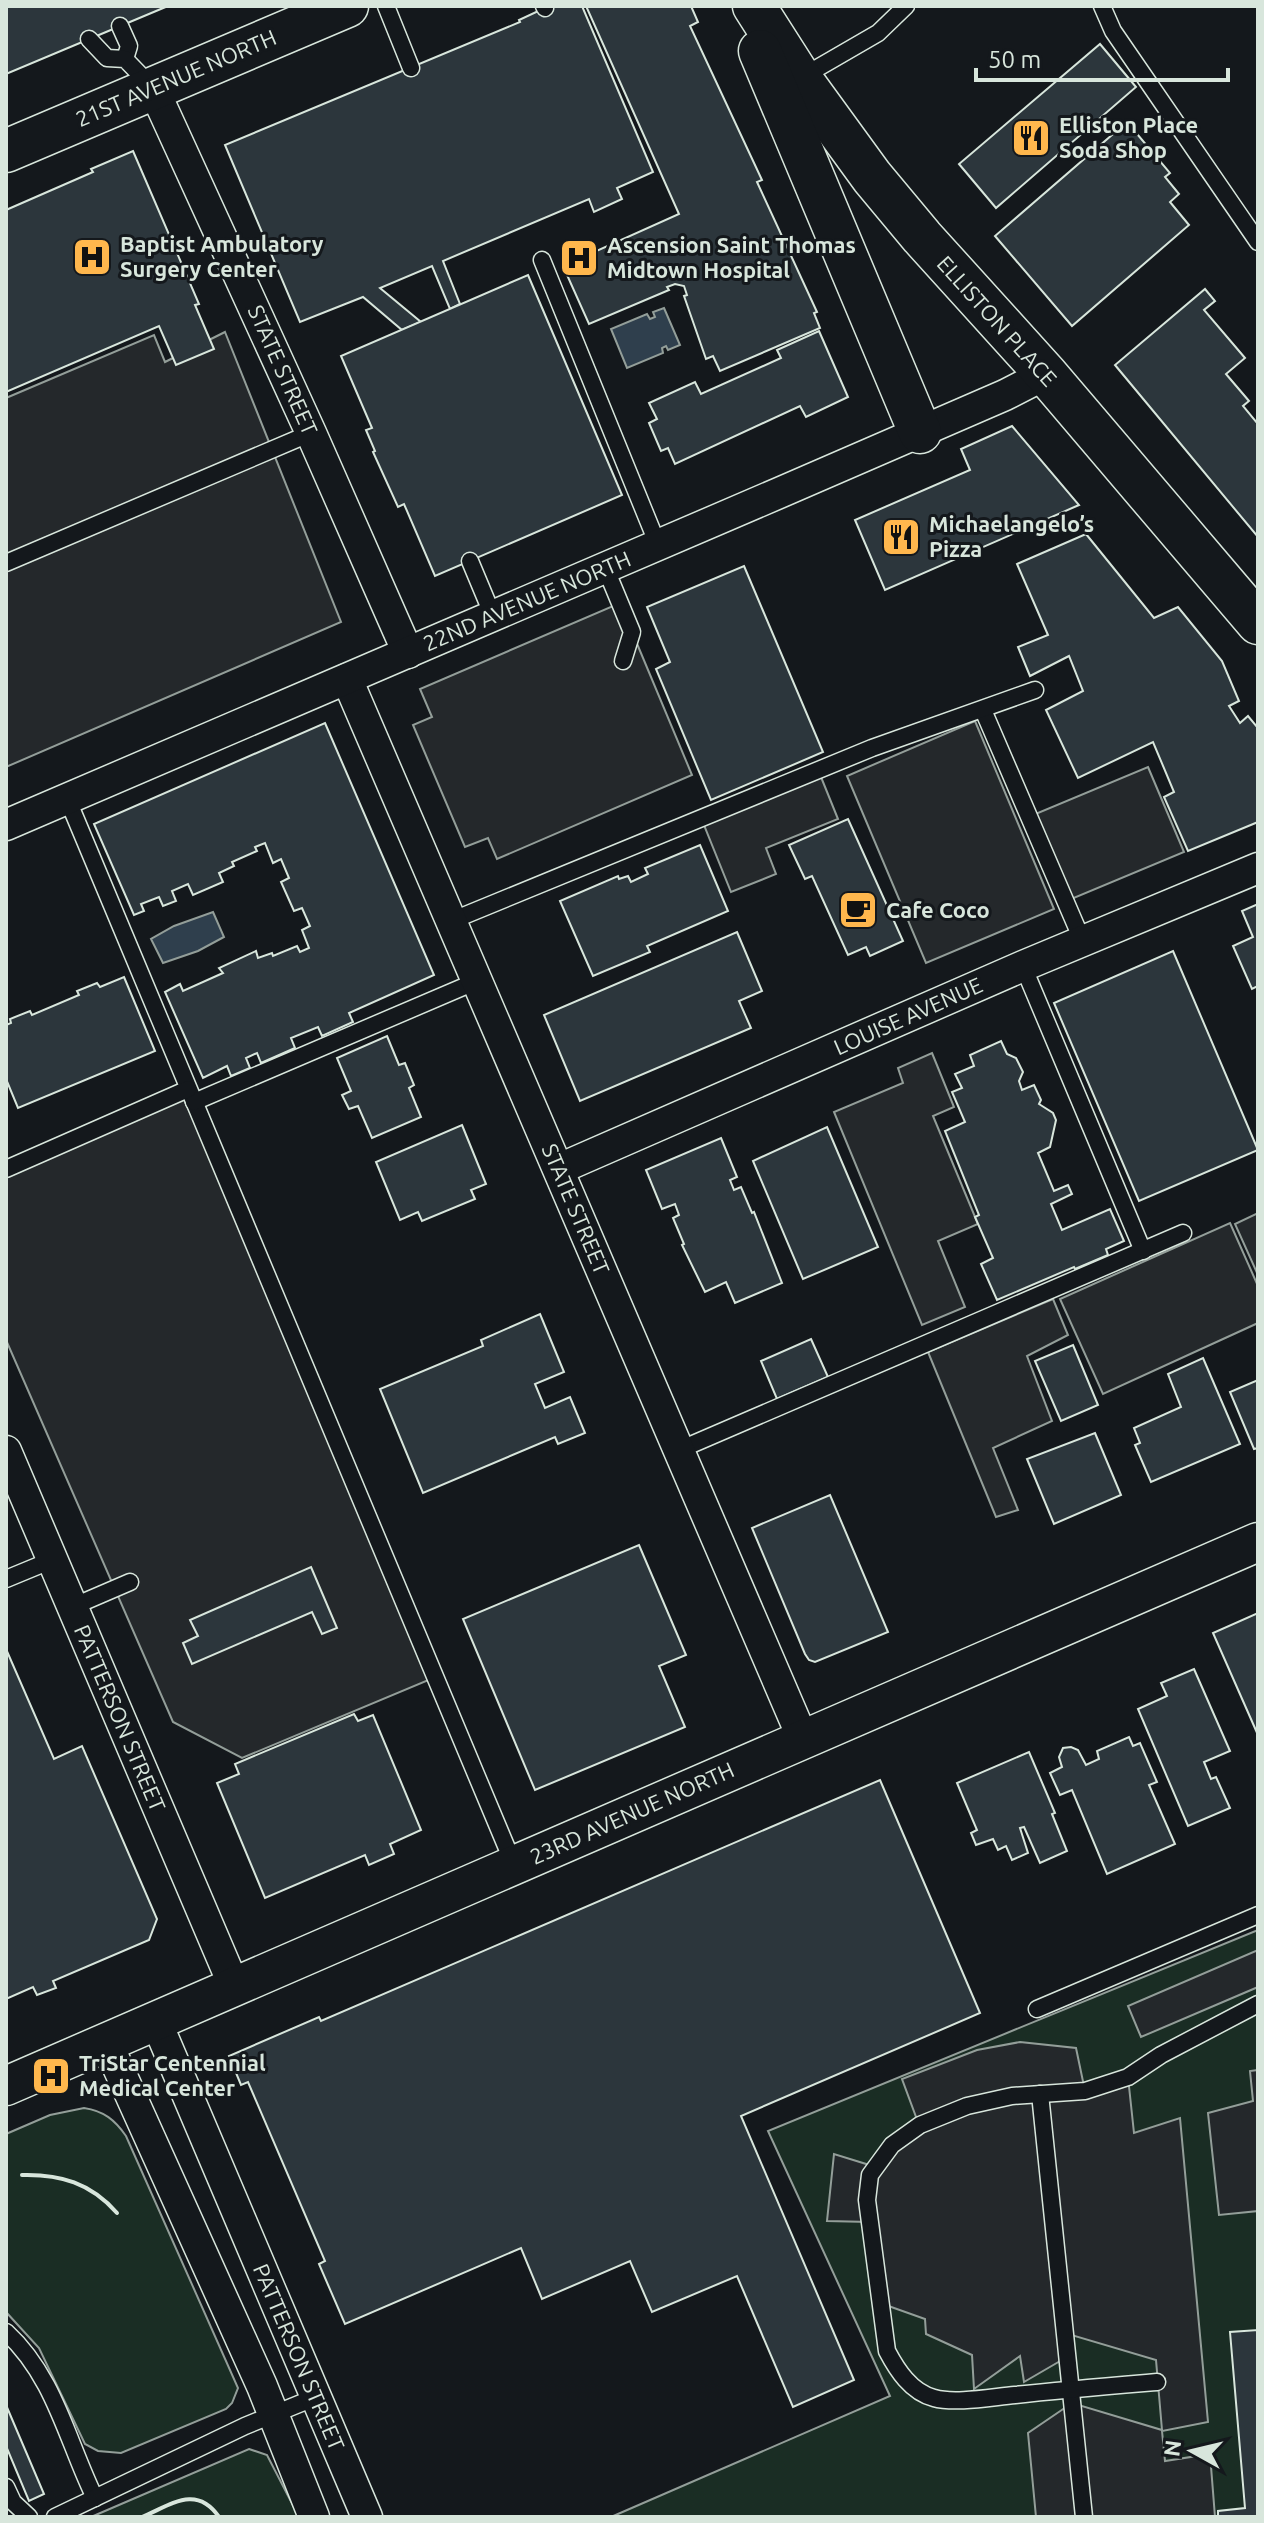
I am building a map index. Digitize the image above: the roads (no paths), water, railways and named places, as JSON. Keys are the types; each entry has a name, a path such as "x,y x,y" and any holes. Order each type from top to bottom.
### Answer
{"main road":[{"name":"21ST AVENUE NORTH","path":"6,151 139,74 347,6"},
{"path":"741,6 920,432"},
{"name":"ELLISTON PLACE","path":"754,6 800,78 872,177 1258,622"}],"street":[{"name":"STATE STREET","path":"139,74 311,433 408,653"},
{"name":"22ND AVENUE NORTH","path":"6,825 920,432 1046,374"},
{"name":"STATE STREET","path":"347,679 803,1739"},
{"name":"LOUISE AVENUE","path":"559,1169 1023,966 1258,868"},
{"name":"PATTERSON STREET","path":"6,1451 234,1986"},
{"name":"23RD AVENUE NORTH","path":"6,2086 1258,1542"},
{"name":"PATTERSON STREET","path":"156,2021 367,2517"},
{"path":"107,2043 273,2415 314,2517"}],"lane":[{"path":"386,6 411,68"},
{"path":"800,78 878,33 906,6"},
{"path":"1102,6 1113,31 1258,242"},
{"path":"120,26 139,74"},
{"path":"89,39 107,58 139,74"},
{"path":"542,260 658,545"},
{"path":"6,563 311,433"},
{"path":"470,561 493,616"},
{"path":"605,567 632,632 623,661"},
{"path":"451,921 843,759 1035,690"},
{"path":"983,710 1083,942"},
{"path":"67,798 514,1865"},
{"path":"1023,966 1143,1251"},
{"path":"6,1169 477,981"},
{"path":"679,1450 1183,1233"},
{"path":"6,1579 52,1560"},
{"path":"72,1607 130,1582"},
{"path":"1037,2009 1258,1915"},
{"path":"1157,2382 982,2398 934,2398 913,2387 887,2351 867,2200 870,2175 904,2133 950,2112 1012,2096 1085,2091 1128,2077 1161,2055 1258,2004"},
{"path":"1040,2094 1084,2517"},
{"path":"6,2332 40,2373 60,2410 95,2498"},
{"path":"55,2517 316,2397"},
{"path":"6,2487 13,2502 29,2517"}],"water":[{"path":"664,308 680,345 668,350 666,346 662,348 663,353 627,368 611,329 647,314 650,319 655,317 653,312"},
{"path":"213,912 224,937 198,951 163,963 151,939 174,926"}],"place":[{"name":"Elliston Place Soda Shop","path":"1031,138"},
{"name":"Baptist Ambulatory Surgery Center","path":"92,257"},
{"name":"Ascension Saint Thomas Midtown Hospital","path":"579,258"},
{"name":"Michaelangelo’s Pizza","path":"901,537"},
{"name":"Cafe Coco","path":"858,910"},
{"name":"TriStar Centennial Medical Center","path":"51,2076"}]}
